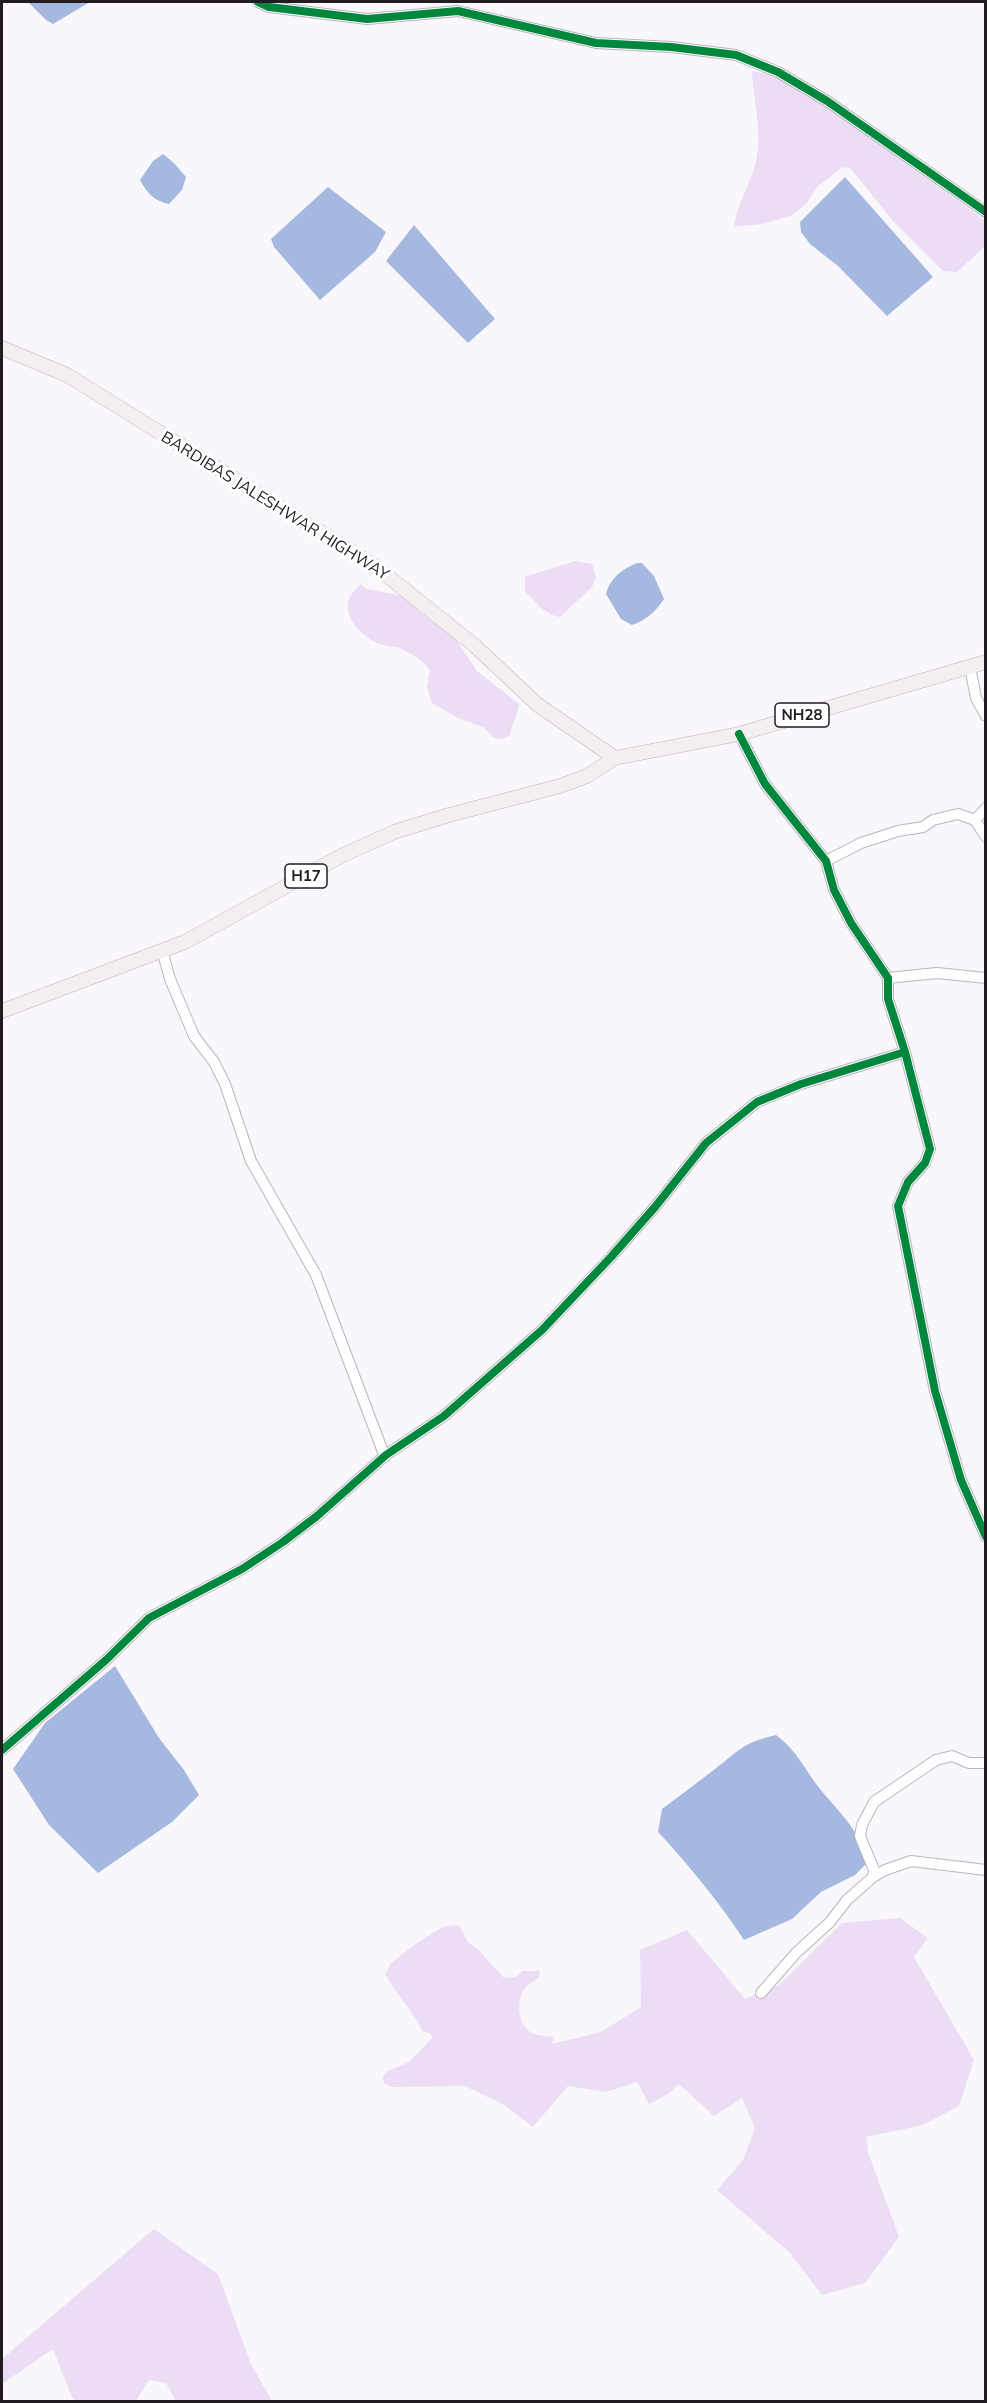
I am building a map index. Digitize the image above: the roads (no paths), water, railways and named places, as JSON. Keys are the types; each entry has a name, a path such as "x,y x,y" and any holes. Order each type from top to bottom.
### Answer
{"main road":[{"name":"BARDIBAS JALESHWAR HIGHWAY","path":"2,348 67,375 375,566 475,646 538,705 615,758"},
{"name":"NH28","path":"615,758 738,734 986,662"},
{"name":"H17","path":"2,1011 185,942 341,856 394,832 560,786 587,776 615,758"}],"street":[{"path":"258,2 269,7 367,19 458,11 596,43 671,47 736,56 778,72 827,101 986,212"},
{"path":"970,667 976,698 986,716"},
{"path":"738,734 765,784 826,861 834,890 851,923 888,978 888,999 905,1052 930,1149 925,1163 908,1182 898,1206 935,1391 961,1480 986,1537"},
{"path":"975,820 986,808"},
{"path":"826,861 861,843 898,831 923,827 939,818 958,814 975,820 986,837"},
{"path":"162,950 170,979 194,1036 214,1062 225,1084 251,1161 316,1275 384,1457"},
{"path":"888,978 937,973 986,978"},
{"path":"2,1750 106,1660 148,1618 242,1569 283,1542 317,1516 384,1457 444,1416 542,1330 655,1208 706,1143 757,1102 801,1084 905,1052"},
{"path":"873,1877 874,1870 860,1836 862,1825 874,1802 936,1760 952,1756 969,1763 986,1763"},
{"path":"761,1993 796,1953 830,1923 847,1900 873,1877 885,1870 910,1861 986,1870"}],"water":[{"path":"28,2 90,2 53,24"},
{"path":"163,154 186,177 182,190 169,204 152,196 140,180 153,161"},
{"path":"845,177 933,277 887,316 838,266 810,244 801,232 800,222"},
{"path":"328,187 386,232 375,252 320,300 274,247 271,239"},
{"path":"414,225 495,319 468,343 386,261"},
{"path":"637,563 642,563 654,576 664,599 651,615 632,625 621,619 606,594 610,583 617,575"},
{"path":"115,1666 159,1738 184,1770 199,1795 172,1822 98,1873 49,1825 13,1769 45,1723"},
{"path":"776,1735 794,1753 854,1830 860,1840 867,1863 855,1875 821,1892 792,1919 744,1940 703,1884 658,1832 662,1809 742,1748"}]}
